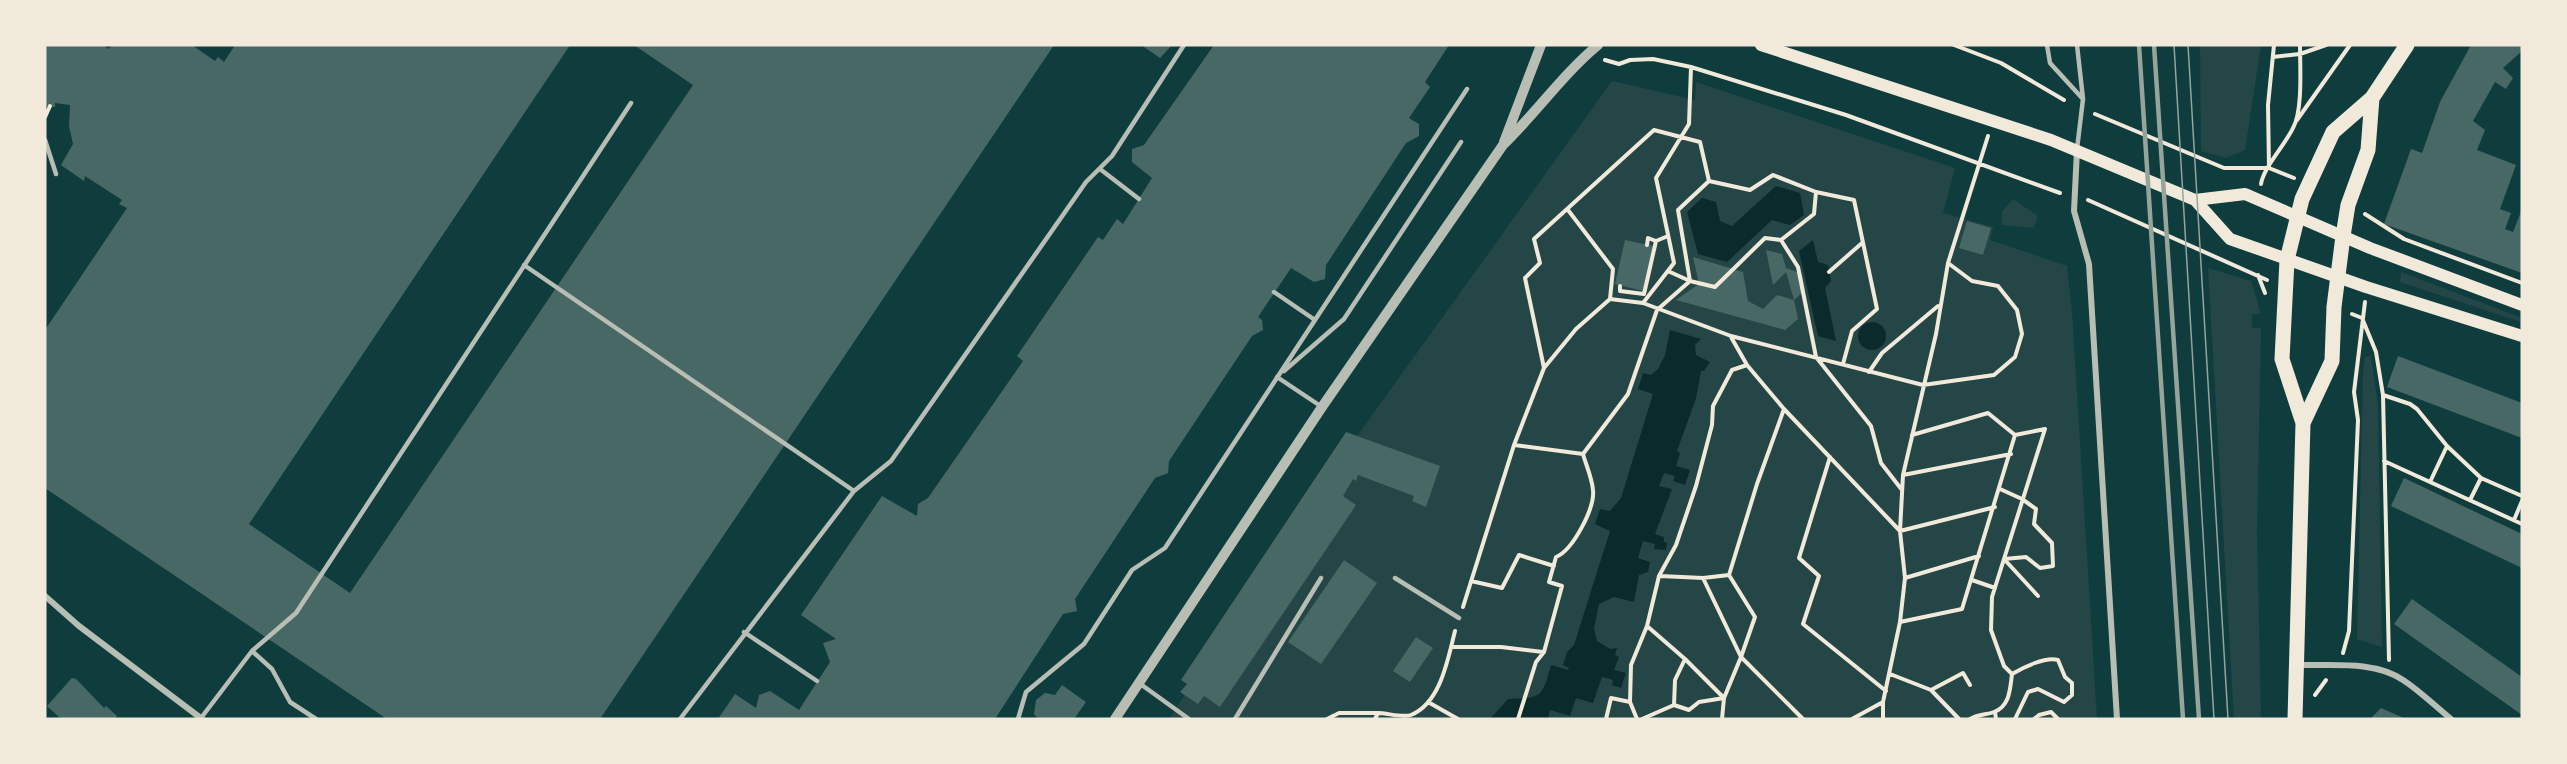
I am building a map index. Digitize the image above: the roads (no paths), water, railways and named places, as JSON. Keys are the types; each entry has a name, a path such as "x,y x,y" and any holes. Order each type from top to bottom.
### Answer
{"main road":[{"path":"1761,45 1993,119 2077,150 2195,200 2230,240 2522,336"},
{"path":"2295,719 2303,423 2282,359 2287,260 2296,215 2310,178 2333,132 2372,98 2407,45"},
{"path":"2303,423 2332,361 2334,308 2343,236 2350,198 2368,150 2372,98"},
{"path":"2195,200 2245,194 2343,236 2522,305"}],"street":[{"path":"1503,145 1541,45"},
{"path":"1115,719 1322,407 1503,145 1574,67 1598,45"},
{"path":"2077,150 2074,211 2090,271 2117,719"},
{"path":"45,596 79,626 201,718"},
{"path":"2296,665 2336,666 2389,672 2403,679 2451,719"}],"lane":[{"path":"680,719 744,632 854,491 891,461 1086,182 1112,156 1184,45"},
{"path":"2047,45 2050,63 2083,99"},
{"path":"2077,45 2083,99 2077,150"},
{"path":"1018,719 1026,692 1084,644 1132,570 1166,548 1467,89"},
{"path":"201,718 252,651 296,613 631,103"},
{"path":"45,140 56,174"},
{"path":"1278,377 1344,319 1461,142"},
{"path":"1100,169 1139,199"},
{"path":"524,265 854,491"},
{"path":"1274,292 1315,320"},
{"path":"1278,377 1322,407"},
{"path":"1235,719 1321,578"},
{"path":"1395,578 1459,618"},
{"path":"744,632 817,681"},
{"path":"252,651 272,669 290,702 316,719"},
{"path":"1139,683 1189,719"}],"tram line":[{"path":"2174,45 2214,719"},
{"path":"2188,45 2228,719"}],"railway":[{"path":"2139,45 2183,719"},
{"path":"2154,45 2199,719"}]}
